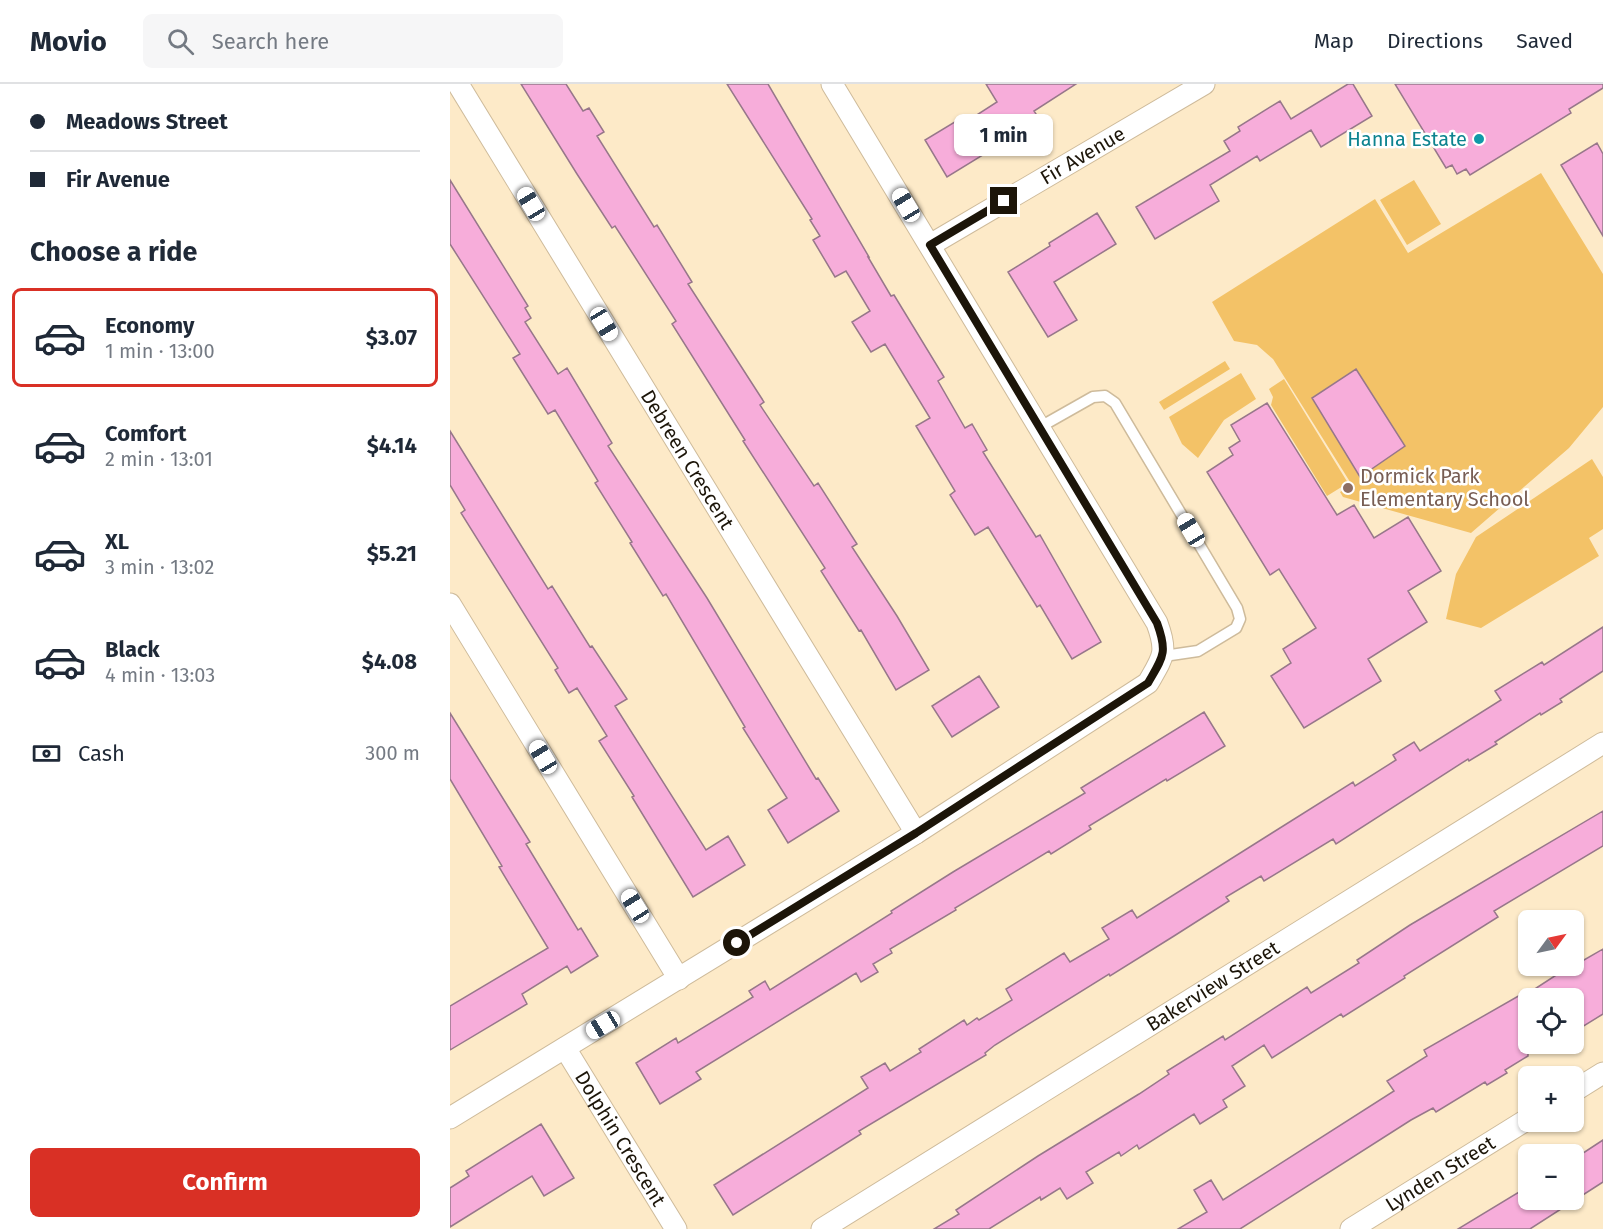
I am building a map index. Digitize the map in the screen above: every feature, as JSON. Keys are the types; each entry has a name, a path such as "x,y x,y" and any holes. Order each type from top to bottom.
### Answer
{"street":[{"name":"Debreen Crescent","path":"458,84 916,833"},
{"path":"450,1118 916,833 1148,683 1164,656 1163,638 1157,623 832,84"},
{"name":"Fir Avenue","path":"930,245 1204,84"},
{"path":"450,604 680,979"},
{"name":"Bakerview Street","path":"822,1229 1603,743"},
{"name":"Dolphin Crescent","path":"565,1048 676,1229"},
{"path":"1584,1085 1603,1073"},
{"name":"Lynden Street","path":"1351,1229 1518,1125"}],"lane":[{"path":"1040,427 1093,398 1105,396 1114,403 1238,608 1240,619 1236,628 1198,651 1164,656"}],"shaded area":[{"path":"1541,173 1603,274 1603,407 1569,448 1471,533 1343,497 1340,492 1352,485 1273,359 1257,345 1234,341 1212,302 1375,199 1408,253"},
{"path":"1414,180 1441,224 1407,245 1380,200"},
{"path":"1225,361 1230,369 1164,410 1159,402"},
{"path":"1241,373 1256,399 1224,420 1198,458 1182,444 1169,417"},
{"path":"1284,379 1348,483 1327,496 1271,405 1273,397 1269,389"},
{"path":"1592,459 1603,477 1603,529 1589,538 1599,556 1481,628 1446,619 1456,574 1476,537"}],"building":[{"path":"521,84 566,84 583,111 589,108 604,132 597,136 654,227 657,225 692,282 688,284 764,402 760,405 814,486 818,483 857,544 852,547 929,670 896,690 861,630 859,631 821,571 825,568 743,441 745,440 672,324 676,321 615,226 612,228"},
{"path":"727,84 768,84 891,296 894,295 944,377 938,381 965,428 972,424 987,450 983,452 1036,537 1040,535 1101,642 1072,659 1040,605 1037,607 988,527 975,535 950,495 955,491 916,426 930,418 885,344 871,352 852,322 870,311 846,271 835,277 813,240 820,236 810,220 812,219"},
{"path":"986,84 1076,84 1034,111 1040,120 947,177 925,140 963,117 966,122 997,102"},
{"path":"1348,84 1353,84 1372,116 1321,147 1311,130 1260,161 1257,156 1210,185 1219,201 1155,239 1136,207 1230,151 1224,141 1240,131 1238,127 1280,101 1291,119"},
{"name":"Hanna Estate","path":"1395,84 1603,84 1603,88 1569,109 1571,113 1470,175 1466,169 1457,174 1452,165 1446,168"},
{"path":"1597,143 1603,154 1603,236 1561,165"},
{"path":"450,180 528,306 525,308 531,318 525,322 558,374 567,368 612,443 608,446 707,598 816,779 818,778 839,811 788,843 768,810 787,798 743,728 745,727 666,594 663,596 630,543 632,542 595,483 598,481 555,410 548,414 513,358 520,354 450,244"},
{"path":"1097,213 1116,244 1054,282 1077,320 1048,337 1008,272"},
{"path":"1356,369 1405,446 1360,477 1312,398"},
{"path":"1267,403 1337,515 1354,505 1374,538 1408,517 1441,571 1408,591 1427,622 1368,659 1381,681 1304,728 1271,676 1291,663 1283,649 1316,628 1279,569 1270,575 1207,472 1233,455 1229,448 1240,441 1231,425"},
{"path":"450,431 548,589 552,586 590,647 592,646 627,699 615,706 706,850 728,836 745,865 693,897 599,741 607,736 577,688 569,693 555,670 558,668 461,513 465,510 450,485"},
{"path":"1603,627 1603,671 1560,699 1562,702 1541,715 1540,713 1495,742 1497,744 1469,761 1468,759 1336,844 1333,839 1264,881 1261,876 1226,897 1229,901 995,1045 985,1053 986,1055 859,1131 861,1134 733,1215 714,1185 868,1088 861,1077 885,1063 890,1071 921,1052 919,1049 964,1020 967,1025 977,1018 979,1020 1012,1000 1006,989 1064,953 1070,962 1109,939 1102,928 1132,910 1137,918 1353,782 1355,786 1396,760 1393,755 1414,742 1420,751 1501,700 1495,691 1542,662 1544,665"},
{"path":"979,676 999,707 952,737 932,706"},
{"path":"1204,712 1225,746 1167,781 1166,779 1089,826 1091,829 1051,854 1049,851 890,949 892,953 873,964 878,972 861,982 856,973 696,1072 701,1079 660,1104 636,1063 676,1038 678,1043 753,997 749,991 765,981 770,990 953,872 1085,793 1081,788"},
{"path":"450,713 530,842 526,844 578,930 581,928 598,956 571,973 567,966 522,994 527,1004 450,1050 450,1006 548,948 450,779"},
{"path":"1603,811 1603,846 1494,911 1498,917 1343,1017 1341,1014 1272,1058 1264,1045 1232,1066 1245,1086 1223,1100 1227,1107 1200,1124 1194,1114 1139,1149 1137,1145 1121,1156 1119,1152 1086,1172 1093,1183 1067,1199 1060,1188 1041,1200 1040,1197 989,1229 934,1229 959,1214 956,1210 1139,1094 1169,1074 1167,1071 1223,1036 1225,1040 1307,987 1311,993 1359,963 1357,960 1410,925"},
{"path":"1603,949 1603,1014 1584,1026 1584,988 1536,988 1555,976 1584,976 1584,960"},
{"path":"1518,996 1518,1054 1528,1054 1528,1056 1505,1070 1507,1073 1487,1085 1485,1082 1436,1112 1433,1108 1411,1120 1240,1229 1178,1229 1207,1212 1194,1190 1211,1180 1223,1200 1394,1091 1387,1081 1427,1056 1424,1050"},
{"path":"541,1124 574,1178 544,1196 532,1176 450,1227 450,1188 469,1176 466,1171"},
{"path":"1603,1140 1603,1182 1584,1194 1584,1152"},
{"path":"1518,1193 1518,1210 1560,1210 1530,1229 1458,1229"}],"place":[{"name":"Hanna Estate","path":"1479,139"},
{"name":"Dormick Park Elementary School","path":"1348,488"}],"route":[{"path":"737,943 916,833 1148,683 1164,656 1163,638 1157,623 930,245 1004,201"}]}
